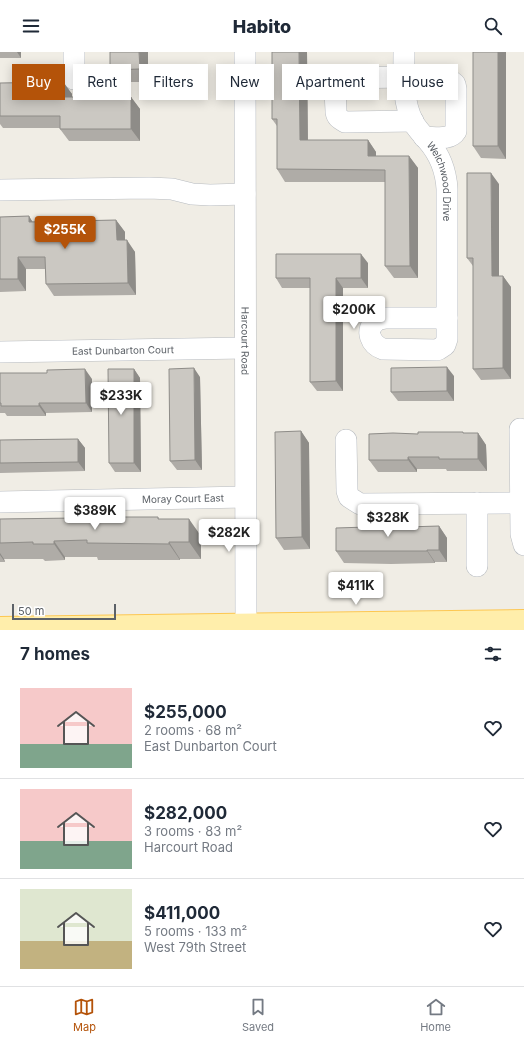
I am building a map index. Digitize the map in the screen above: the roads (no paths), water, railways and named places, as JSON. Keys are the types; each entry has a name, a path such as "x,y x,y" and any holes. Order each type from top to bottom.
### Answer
{"main road":[{"path":"0,628 246,627 524,621"}],"street":[{"path":"74,52 74,64"},
{"name":"Harcourt Road","path":"245,52 246,627"},
{"name":"Welchwood Drive","path":"404,52 404,64"},
{"path":"387,77 344,78 340,80 336,88 337,116 345,122 418,129 446,138 455,133 457,126 456,100"},
{"name":"Welchwood Drive","path":"406,100 418,129 438,156 446,177 447,318"},
{"path":"0,190 149,188 172,189 198,194 245,194"},
{"name":"East Dunbarton Court","path":"0,352 245,348"},
{"path":"520,429 521,534 524,545"},
{"path":"346,440 347,491 349,497 357,503 521,503"},
{"name":"Moray Court East","path":"0,502 245,497"},
{"path":"477,503 477,566"}]}
